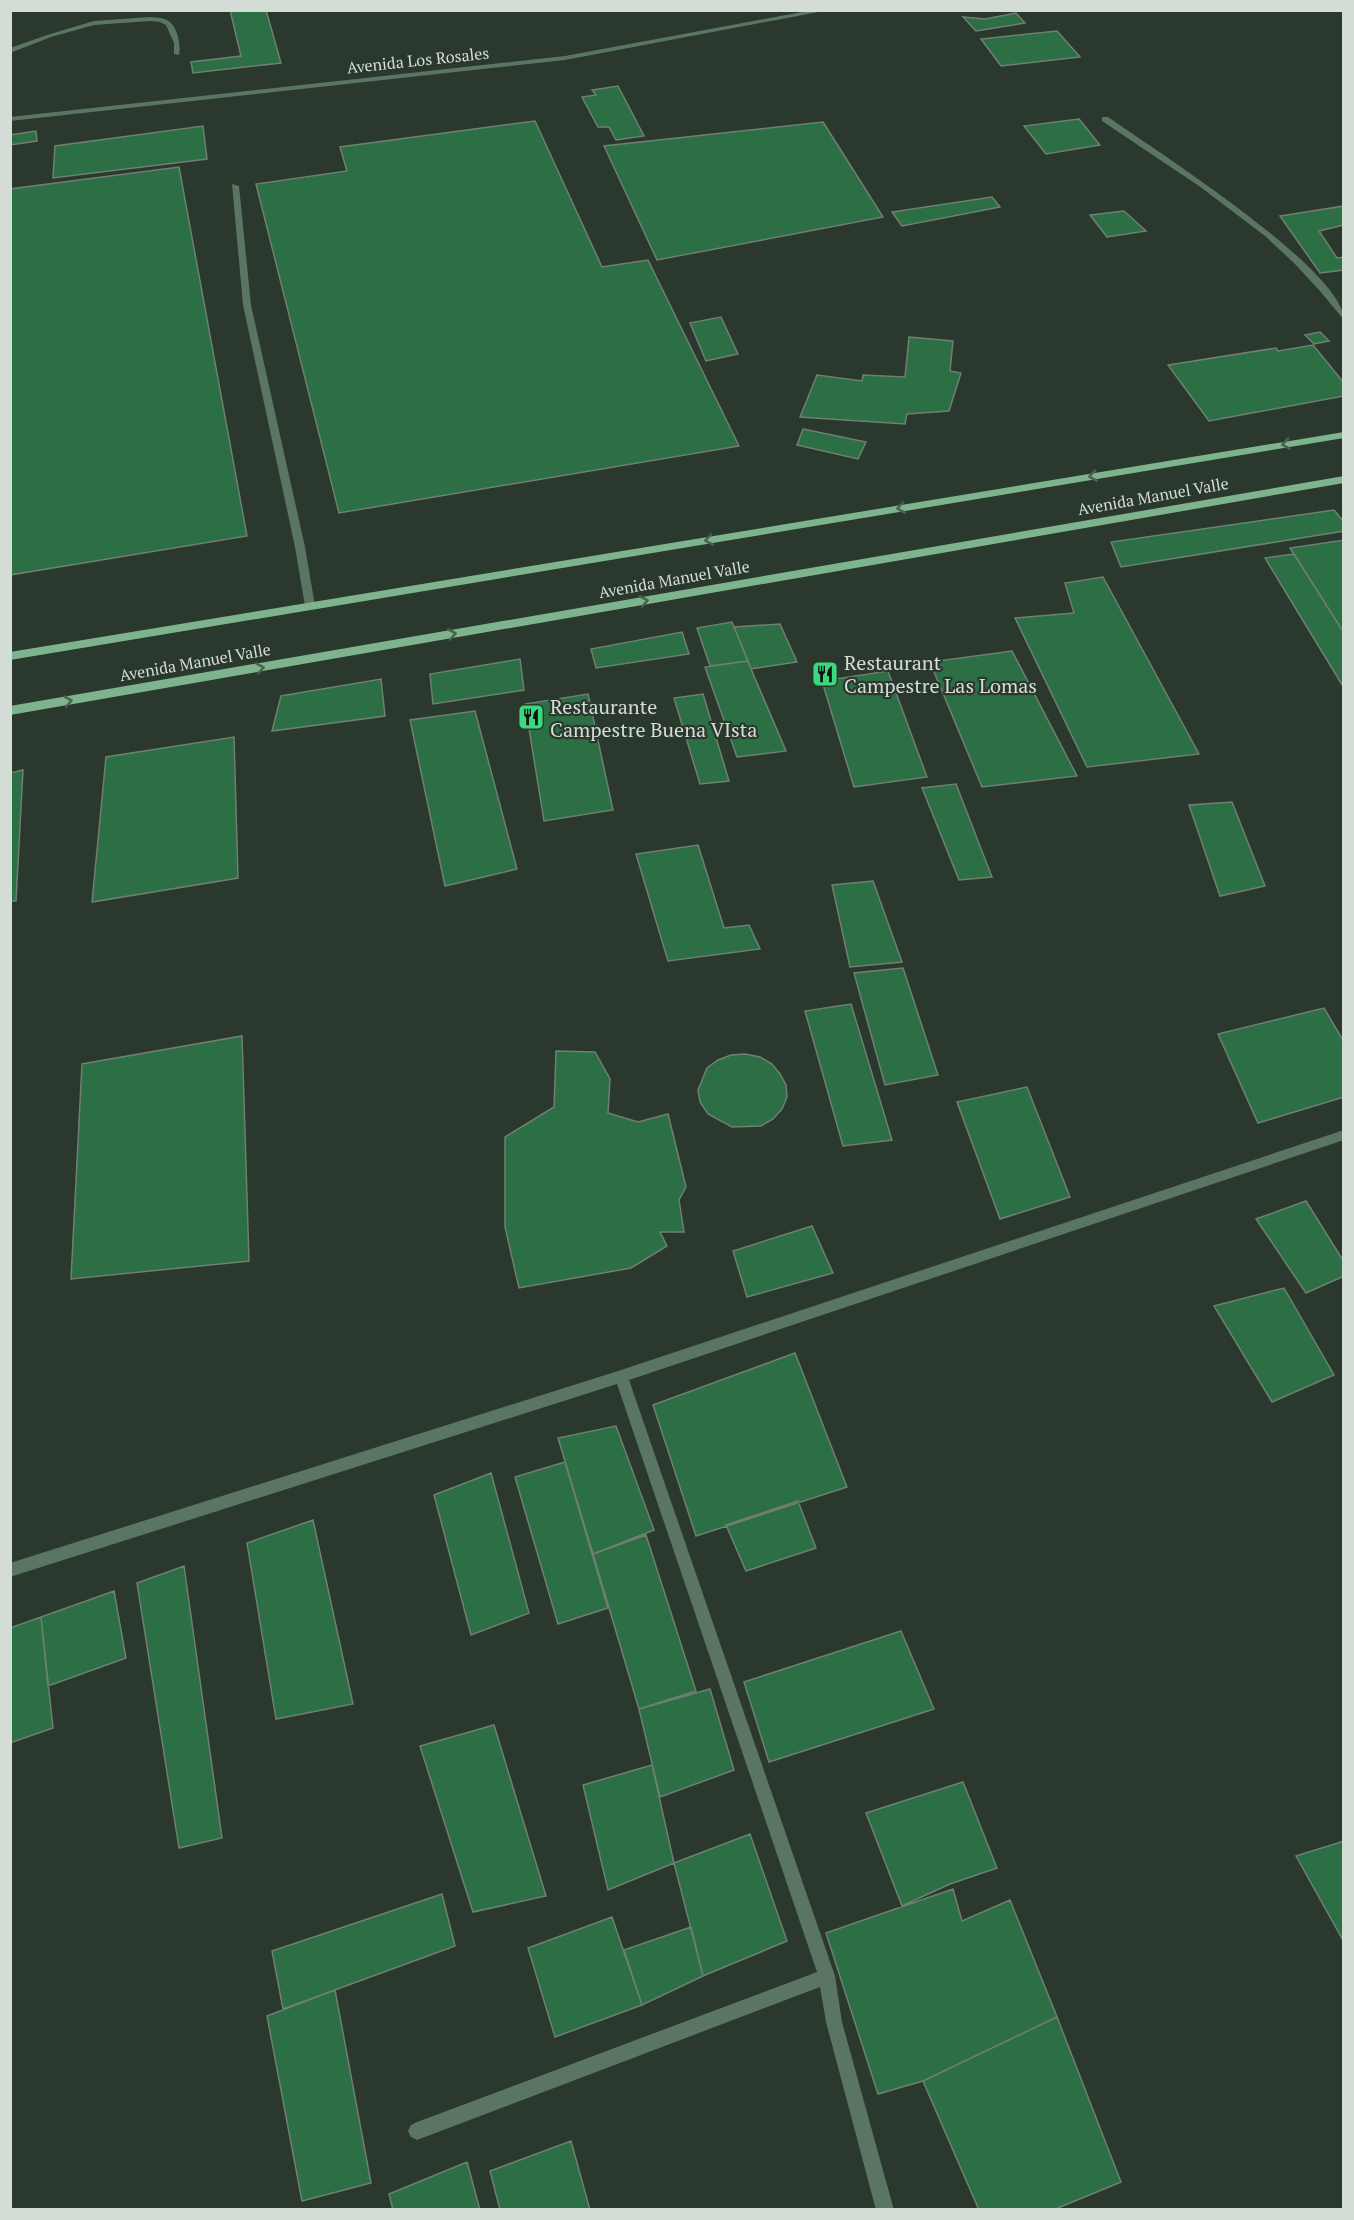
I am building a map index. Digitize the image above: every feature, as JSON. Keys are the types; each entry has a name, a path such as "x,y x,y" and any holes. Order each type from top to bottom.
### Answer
{"main road":[{"name":"Avenida Manuel Valle","path":"10,656 1344,435"},
{"name":"Avenida Manuel Valle","path":"10,711 1344,479"}],"street":[{"name":"Avenida Los Rosales","path":"10,119 565,58 826,10"},
{"path":"10,51 93,23 150,19 161,20 169,24 177,43 177,54"},
{"path":"1105,119 1224,201 1291,255 1319,284 1344,318"},
{"path":"235,186 247,306 298,536 310,606"},
{"path":"10,1570 621,1376 1344,1136"},
{"path":"621,1376 827,1976 834,2022 885,2210"},
{"path":"417,2131 827,1976"}],"building":[{"path":"230,10 266,10 281,63 193,73 191,62 241,56"},
{"path":"1016,13 1025,23 976,31 963,17 985,19"},
{"path":"1057,31 1080,57 1001,66 981,39"},
{"path":"618,86 644,136 616,140 609,127 598,127 582,97 596,95 592,90"},
{"path":"1079,119 1100,145 1046,154 1024,126"},
{"path":"535,121 602,267 648,260 739,446 339,513 256,184 347,171 340,147"},
{"path":"823,122 883,217 657,260 604,146"},
{"path":"203,126 207,159 53,178 55,146"},
{"path":"36,131 37,141 10,145 10,135"},
{"path":"179,167 247,536 10,575 10,189"},
{"path":"992,197 1000,207 902,226 892,212"},
{"path":"1344,206 1344,225 1319,231 1337,258 1344,257 1344,270 1320,273 1280,216"},
{"path":"1124,211 1146,231 1107,237 1090,215"},
{"path":"721,317 738,354 706,361 690,323"},
{"path":"1320,332 1329,341 1314,344 1305,335"},
{"path":"909,337 953,341 950,371 961,373 949,411 907,414 905,424 800,417 817,375 862,381 863,375 905,377"},
{"path":"1313,345 1344,383 1344,396 1209,421 1168,365 1276,348 1278,351"},
{"path":"803,429 866,442 858,459 797,445"},
{"path":"1334,510 1344,522 1344,531 1121,567 1111,542"},
{"path":"1344,540 1344,633 1290,548"},
{"path":"1294,554 1344,633 1344,688 1265,558"},
{"path":"1103,577 1199,754 1087,767 1015,618 1074,613 1065,583"},
{"path":"732,622 748,661 710,666 697,628"},
{"path":"780,624 797,662 751,669 734,627"},
{"path":"682,632 689,654 596,668 591,649"},
{"path":"1012,651 1077,776 982,787 930,662"},
{"path":"520,659 524,690 433,704 430,674"},
{"path":"748,661 786,751 737,757 705,667"},
{"path":"888,671 927,777 854,787 822,681"},
{"path":"381,679 385,716 272,731 281,696"},
{"path":"588,694 613,810 544,821 525,704"},
{"path":"703,694 729,781 700,784 674,698"},
{"path":"475,711 517,869 445,886 410,720"},
{"path":"234,737 238,878 92,902 106,757"},
{"path":"23,770 16,901 10,901 10,773"},
{"path":"956,784 992,877 959,880 922,788"},
{"path":"1232,802 1265,886 1220,896 1189,805"},
{"path":"698,845 724,928 749,925 760,949 668,961 636,854"},
{"path":"873,881 902,962 850,967 832,885"},
{"path":"903,968 938,1075 885,1085 854,973"},
{"path":"851,1004 892,1140 843,1146 805,1011"},
{"path":"1324,1008 1344,1042 1344,1097 1258,1123 1218,1034"},
{"path":"242,1036 249,1261 71,1279 82,1064"},
{"path":"556,1051 595,1052 610,1079 608,1113 638,1122 668,1114 686,1187 679,1200 684,1232 660,1232 667,1246 631,1268 519,1288 505,1227 505,1137 554,1107"},
{"path":"745,1054 760,1057 772,1064 786,1085 787,1097 782,1109 773,1119 761,1126 732,1127 708,1114 700,1102 698,1090 707,1068 731,1055"},
{"path":"1027,1087 1070,1197 1000,1219 957,1102"},
{"path":"1306,1201 1344,1262 1344,1276 1306,1293 1256,1219"},
{"path":"812,1226 833,1273 747,1297 733,1251"},
{"path":"1284,1288 1334,1375 1272,1402 1214,1306"},
{"path":"795,1353 847,1487 696,1536 653,1405"},
{"path":"616,1426 654,1530 593,1554 558,1438"},
{"path":"565,1462 608,1608 558,1624 515,1477"},
{"path":"491,1473 529,1613 471,1635 434,1495"},
{"path":"798,1501 816,1548 746,1571 726,1525"},
{"path":"313,1520 353,1704 276,1719 247,1543"},
{"path":"646,1535 696,1691 639,1709 593,1554"},
{"path":"184,1566 222,1838 179,1848 137,1583"},
{"path":"114,1591 126,1658 48,1686 41,1617"},
{"path":"41,1617 53,1728 10,1743 10,1628"},
{"path":"901,1631 934,1709 769,1762 744,1682"},
{"path":"710,1689 734,1770 660,1797 639,1709"},
{"path":"494,1725 546,1896 473,1912 420,1746"},
{"path":"652,1765 674,1863 608,1890 583,1785"},
{"path":"963,1782 997,1868 950,1884 902,1906 866,1813"},
{"path":"750,1834 787,1941 703,1976 674,1863"},
{"path":"1344,1841 1344,1942 1296,1856"},
{"path":"953,1889 962,1921 1010,1900 1057,2017 923,2081 878,2094 826,1933"},
{"path":"442,1894 455,1946 283,2009 272,1951"},
{"path":"612,1917 642,2005 555,2037 528,1948"},
{"path":"691,1927 703,1976 642,2005 624,1950"},
{"path":"335,1990 371,2183 302,2201 267,2016"},
{"path":"1057,2017 1121,2182 1053,2210 979,2210 923,2081"},
{"path":"571,2141 590,2210 500,2210 490,2171"},
{"path":"467,2162 480,2210 393,2210 389,2194"}],"place":[{"name":"Restaurant Campestre Las Lomas","path":"825,674"},
{"name":"Restaurante Campestre Buena VIsta","path":"531,717"}]}
